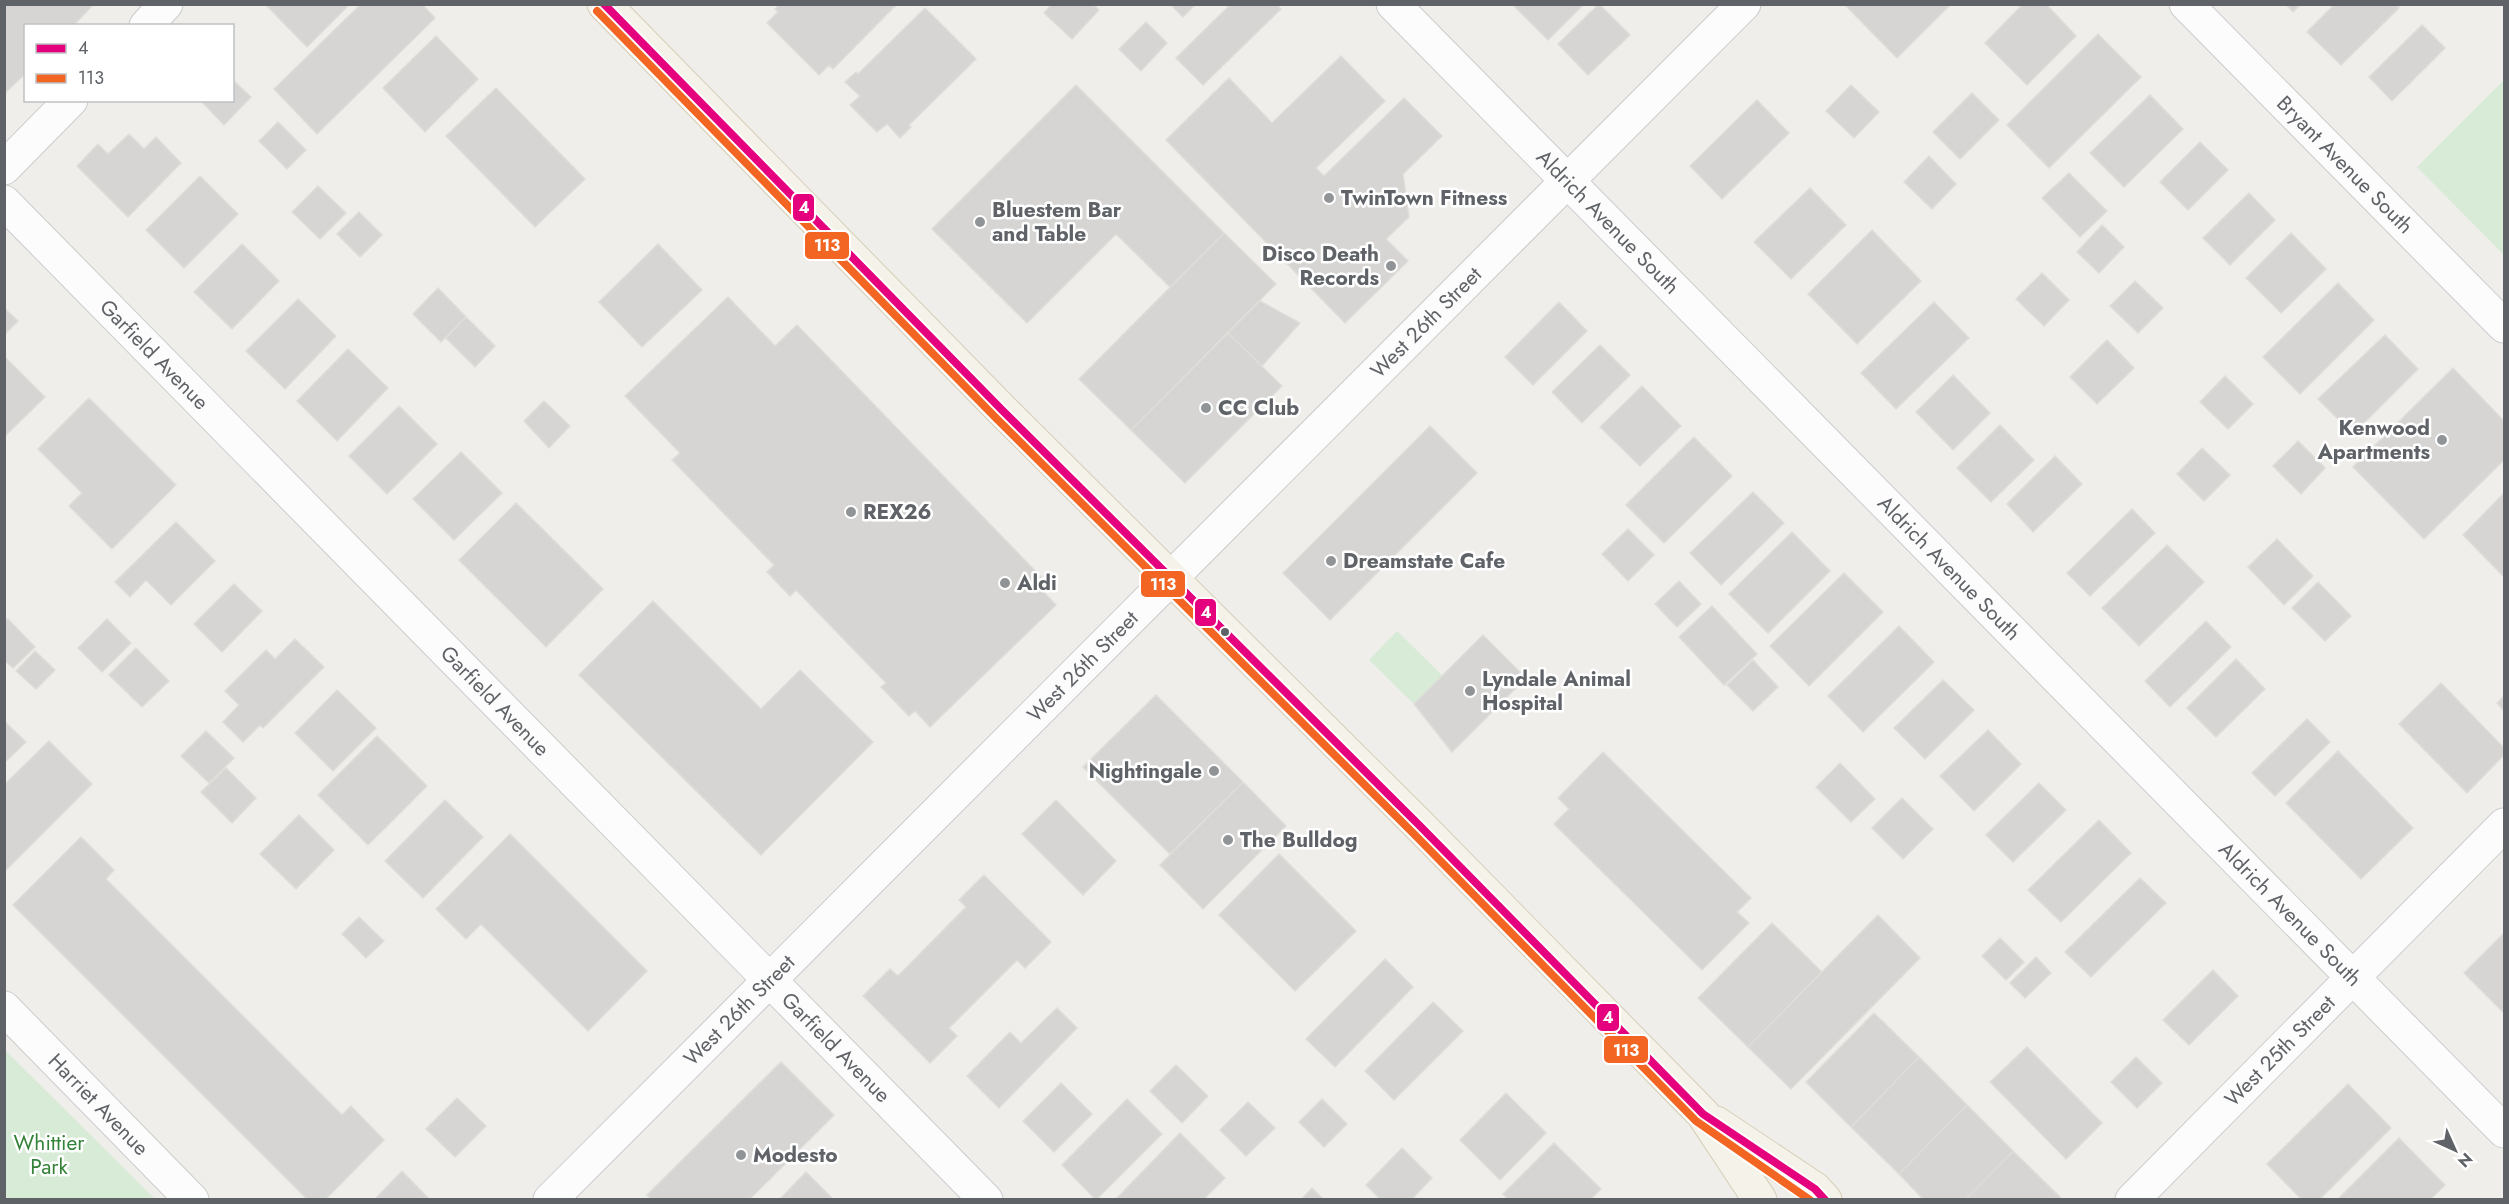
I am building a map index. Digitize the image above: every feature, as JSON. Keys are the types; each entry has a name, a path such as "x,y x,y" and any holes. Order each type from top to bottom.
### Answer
{"main road":[{"path":"604,4 1703,1114 1760,1200"},
{"path":"1703,1114 1815,1189 1825,1200"}],"street":[{"path":"148,24 166,4"},
{"name":"Aldrich Avenue South","path":"1393,4 2505,1131"},
{"name":"West 26th Street","path":"550,1200 1169,577 1744,4"},
{"name":"Bryant Avenue South","path":"2186,4 2505,326"},
{"path":"4,168 69,102"},
{"name":"Garfield Avenue","path":"4,202 767,980 986,1200"},
{"name":"West 25th Street","path":"2132,1200 2505,825"},
{"name":"Harriet Avenue","path":"4,1008 192,1200"}],"green space":[{"path":"2504,80 2504,255 2417,167"},
{"path":"1397,631 1443,676 1414,704 1369,660"},
{"name":"Whittier Park","path":"5,1050 155,1199 5,1199"}],"building":[{"path":"8,4 90,4 92,6 75,24 24,24 24,75 4,94 4,8"},
{"path":"265,4 350,4 307,47"},
{"path":"361,4 422,4 435,18 317,134 274,89"},
{"path":"780,4 897,4 833,69 829,65 819,75 767,23 778,12 775,9"},
{"path":"1052,4 1093,4 1099,10 1072,39 1044,13"},
{"path":"1170,4 1196,4 1183,17"},
{"path":"1231,4 1276,4 1281,9 1203,85 1176,58"},
{"path":"1518,4 1584,4 1548,40 1515,7"},
{"path":"1599,4 1630,35 1588,75 1558,44"},
{"path":"1844,4 1951,4 1897,58"},
{"path":"2023,4 2046,4 2076,36 2027,85 1985,43"},
{"path":"2286,4 2301,4 2293,12"},
{"path":"2335,4 2396,4 2399,8 2341,65 2307,32"},
{"path":"925,8 976,59 909,125 911,127 900,138 887,124 877,132 850,105 860,96 845,82 856,72 858,74"},
{"path":"1146,22 1167,43 1141,71 1119,49"},
{"path":"2422,25 2445,48 2392,101 2369,77"},
{"path":"2098,34 2141,77 2049,168 2007,125"},
{"path":"436,36 478,79 425,132 383,88"},
{"path":"1341,56 1385,101 1316,168 1324,176 1404,98 1442,136 1403,174 1409,217 1386,239 1408,261 1345,323 1166,140 1229,78 1272,123"},
{"path":"234,81 251,97 224,125 202,102 234,102"},
{"path":"1076,85 1224,233 1170,287 1116,234 1027,323 932,229"},
{"path":"1851,85 1879,112 1854,138 1826,111"},
{"path":"496,88 585,179 535,227 446,136"},
{"path":"1972,93 1999,120 1960,159 1933,132"},
{"path":"2150,95 2183,129 2124,187 2090,153"},
{"path":"1757,100 1789,133 1722,199 1690,166"},
{"path":"278,122 306,150 287,169 259,141"},
{"path":"129,134 144,149 156,137 181,163 128,217 77,166 98,144 108,154"},
{"path":"2200,142 2228,170 2188,210 2160,182"},
{"path":"1929,156 1956,184 1932,209 1904,182"},
{"path":"2069,173 2107,211 2080,237 2042,198"},
{"path":"200,176 238,214 184,268 146,230"},
{"path":"318,186 346,213 320,239 292,212"},
{"path":"1810,188 1846,225 1791,279 1754,242"},
{"path":"2249,193 2275,220 2230,265 2203,238"},
{"path":"359,212 382,235 360,257 337,234"},
{"path":"2102,225 2124,247 2099,273 2077,252"},
{"path":"1872,230 1921,281 1857,344 1808,294"},
{"path":"1224,233 1276,284 1131,430 1079,379"},
{"path":"2291,233 2326,269 2281,313 2246,278"},
{"path":"242,244 279,281 232,329 194,292"},
{"path":"658,244 702,290 642,347 599,302"},
{"path":"2042,273 2069,300 2044,326 2016,299"},
{"path":"2135,281 2163,308 2138,333 2110,306"},
{"path":"2338,283 2374,320 2300,394 2263,357"},
{"path":"438,288 466,317 441,342 413,314"},
{"name":"REX26","path":"728,297 775,346 797,325 1048,584 1042,590 1056,605 930,727 915,711 909,716 881,687 886,683 796,590 790,596 767,572 774,565 672,460 680,453 625,396"},
{"path":"298,299 336,336 285,389 246,351"},
{"path":"1260,301 1300,323 1262,366 1228,333"},
{"path":"1559,302 1587,331 1533,385 1505,357"},
{"path":"1934,302 1969,338 1896,409 1861,373"},
{"path":"4,308 18,321 4,335"},
{"path":"466,317 495,346 475,367 446,338"},
{"name":"CC Club","path":"1228,333 1282,386 1185,483 1131,430"},
{"path":"2385,335 2418,369 2353,434 2318,399"},
{"path":"2107,340 2134,368 2097,404 2070,377"},
{"path":"1600,345 1630,375 1582,423 1552,392"},
{"path":"348,349 388,388 337,441 297,401"},
{"path":"6,358 45,397 4,437 4,360"},
{"name":"Kenwood Apartments","path":"2453,368 2504,421 2504,460 2424,539 2353,467"},
{"path":"1953,375 1990,413 1953,450 1916,412"},
{"path":"2225,376 2253,404 2228,429 2200,402"},
{"path":"1642,386 1681,426 1640,466 1600,427"},
{"path":"89,398 176,485 112,549 69,506 82,493 38,449"},
{"path":"544,401 570,426 549,448 524,421"},
{"path":"399,406 437,444 387,494 349,456"},
{"path":"2000,425 2034,460 1991,502 1957,468"},
{"path":"1430,426 1477,473 1330,620 1283,573"},
{"path":"1694,437 1732,476 1664,543 1626,505"},
{"path":"2298,441 2325,468 2301,494 2273,466"},
{"path":"2202,448 2230,475 2204,501 2177,474"},
{"path":"461,452 502,493 454,540 413,499"},
{"path":"2055,456 2082,484 2033,532 2007,504"},
{"path":"1753,492 1784,523 1721,585 1690,553"},
{"path":"2504,493 2504,577 2463,535"},
{"path":"516,503 603,589 546,647 459,560"},
{"path":"2132,509 2155,533 2090,596 2067,573"},
{"path":"176,522 215,561 171,605 146,580 130,597 115,582"},
{"path":"1628,529 1654,555 1628,581 1602,554"},
{"path":"1792,532 1830,571 1768,633 1729,594"},
{"path":"2277,539 2313,576 2284,605 2248,567"},
{"path":"2167,545 2204,582 2139,646 2102,608"},
{"path":"1844,573 1883,612 1809,686 1770,646"},
{"path":"1679,581 1701,604 1677,627 1655,604"},
{"path":"2318,582 2351,616 2325,641 2292,608"},
{"path":"234,584 262,611 222,652 194,624"},
{"path":"653,601 761,709 800,670 873,742 761,855 579,675"},
{"path":"1712,606 1757,654 1724,685 1679,637"},
{"path":"8,619 35,647 13,668 4,660 4,622"},
{"path":"107,619 131,643 102,672 78,648"},
{"path":"2206,621 2231,647 2170,707 2145,681"},
{"path":"1899,626 1934,662 1863,732 1828,696"},
{"name":"Lyndale Animal Hospital","path":"1483,635 1526,678 1452,752 1414,704"},
{"path":"295,639 324,667 263,728 260,725 243,742 223,722 239,705 225,691 266,650 275,659"},
{"path":"136,648 169,681 142,707 109,675"},
{"path":"35,651 55,670 36,689 16,671"},
{"path":"2236,659 2265,689 2216,737 2187,708"},
{"path":"1753,660 1778,687 1753,711 1727,685"},
{"path":"1943,680 1974,710 1925,759 1894,728"},
{"path":"2441,683 2504,748 2504,755 2467,793 2399,724"},
{"path":"337,690 376,728 333,771 295,733"},
{"path":"1156,695 1243,782 1170,854 1083,767"},
{"path":"2504,696 2504,711 2497,703"},
{"path":"2307,719 2330,742 2275,796 2252,773"},
{"path":"4,721 26,742 4,763"},
{"path":"1988,730 2021,764 1974,811 1940,776"},
{"path":"206,731 234,758 209,783 181,756"},
{"path":"377,736 427,786 368,845 318,795"},
{"path":"49,741 92,784 4,872 4,785"},
{"path":"2338,751 2413,828 2361,879 2286,803"},
{"path":"1603,752 1751,898 1737,912 1749,923 1702,970 1554,824 1569,809 1558,798"},
{"path":"1840,763 1875,799 1851,822 1816,787"},
{"path":"226,768 256,798 232,823 201,792"},
{"name":"The Bulldog","path":"1243,782 1286,826 1203,909 1160,865"},
{"path":"2039,783 2066,810 2013,862 1986,835"},
{"path":"1902,798 1933,829 1903,859 1872,828"},
{"path":"445,800 483,837 423,898 385,861"},
{"path":"1056,800 1116,861 1083,895 1022,834"},
{"path":"299,815 334,850 296,889 260,854"},
{"path":"2099,820 2131,853 2061,922 2028,890"},
{"path":"510,834 647,971 588,1031 481,924 466,939 436,909"},
{"path":"81,837 114,870 106,879 342,1115 351,1106 384,1140 325,1200 308,1200 13,905"},
{"path":"1279,854 1356,931 1295,991 1219,915"},
{"path":"984,875 1051,942 1025,968 1017,960 949,1028 957,1036 930,1063 863,996 890,969 898,976 966,907 959,900"},
{"path":"2140,878 2166,903 2091,977 2065,952"},
{"path":"1878,915 1920,958 1791,1089 1748,1047"},
{"path":"359,917 384,941 366,958 342,934"},
{"path":"1772,923 1822,972 1748,1047 1698,998"},
{"path":"2504,933 2504,1013 2464,973"},
{"path":"2000,938 2024,962 2006,980 1982,956"},
{"path":"2036,957 2051,973 2025,998 2010,983"},
{"path":"1385,959 1413,987 1335,1067 1306,1039"},
{"path":"2213,970 2238,996 2189,1045 2163,1020"},
{"path":"1433,1002 1463,1031 1394,1100 1365,1071"},
{"path":"1057,1008 1077,1028 999,1108 967,1076 1010,1032 1021,1043"},
{"path":"1874,1013 1919,1057 1851,1127 1806,1082"},
{"path":"2027,1047 2102,1123 2066,1159 1990,1082"},
{"path":"1919,1057 1967,1105 1899,1174 1851,1127"},
{"path":"2136,1057 2162,1083 2137,1108 2111,1082"},
{"name":"Modesto","path":"781,1062 834,1115 749,1200 652,1200 647,1195"},
{"path":"1176,1065 1208,1096 1182,1123 1150,1091"},
{"path":"1061,1083 1092,1114 1054,1152 1023,1121"},
{"path":"2348,1084 2391,1128 2319,1200 2302,1200 2267,1164"},
{"path":"1506,1093 1546,1133 1500,1180 1460,1140"},
{"path":"457,1098 486,1126 455,1157 426,1129"},
{"path":"1127,1099 1162,1134 1096,1200 1062,1165"},
{"path":"1322,1099 1347,1124 1324,1147 1299,1122"},
{"path":"1248,1102 1275,1128 1246,1156 1220,1130"},
{"path":"1967,1105 2013,1151 1965,1200 1924,1200 1899,1174"},
{"path":"1180,1133 1225,1178 1203,1200 1115,1200"},
{"path":"2399,1138 2445,1185 2430,1200 2337,1200"},
{"path":"1554,1143 1601,1189 1590,1200 1509,1200 1503,1194"},
{"path":"1402,1148 1432,1178 1411,1200 1381,1200 1366,1185"},
{"path":"2013,1151 2060,1197 2057,1200 1965,1200"},
{"path":"402,1171 430,1200 374,1200"},
{"path":"806,1172 834,1200 779,1200"},
{"path":"1312,1188 1324,1200 1301,1200"}],"transit line":[{"name":"4","path":"604,4 1002,410 1419,825 1703,1114 1815,1189 1825,1200"},
{"name":"113","path":"597,11 995,417 1412,832 1696,1121 1810,1200"}],"place":[{"name":"TwinTown Fitness","path":"1329,198"},
{"name":"Bluestem Bar and Table","path":"980,222"},
{"name":"Disco Death Records","path":"1391,266"},
{"name":"CC Club","path":"1206,408"},
{"name":"Kenwood Apartments","path":"2442,440"},
{"name":"REX26","path":"851,512"},
{"name":"Dreamstate Cafe","path":"1331,561"},
{"name":"Aldi","path":"1005,583"},
{"name":"Lyndale Animal Hospital","path":"1470,691"},
{"name":"Nightingale","path":"1214,771"},
{"name":"The Bulldog","path":"1228,840"},
{"name":"Modesto","path":"741,1155"}]}
